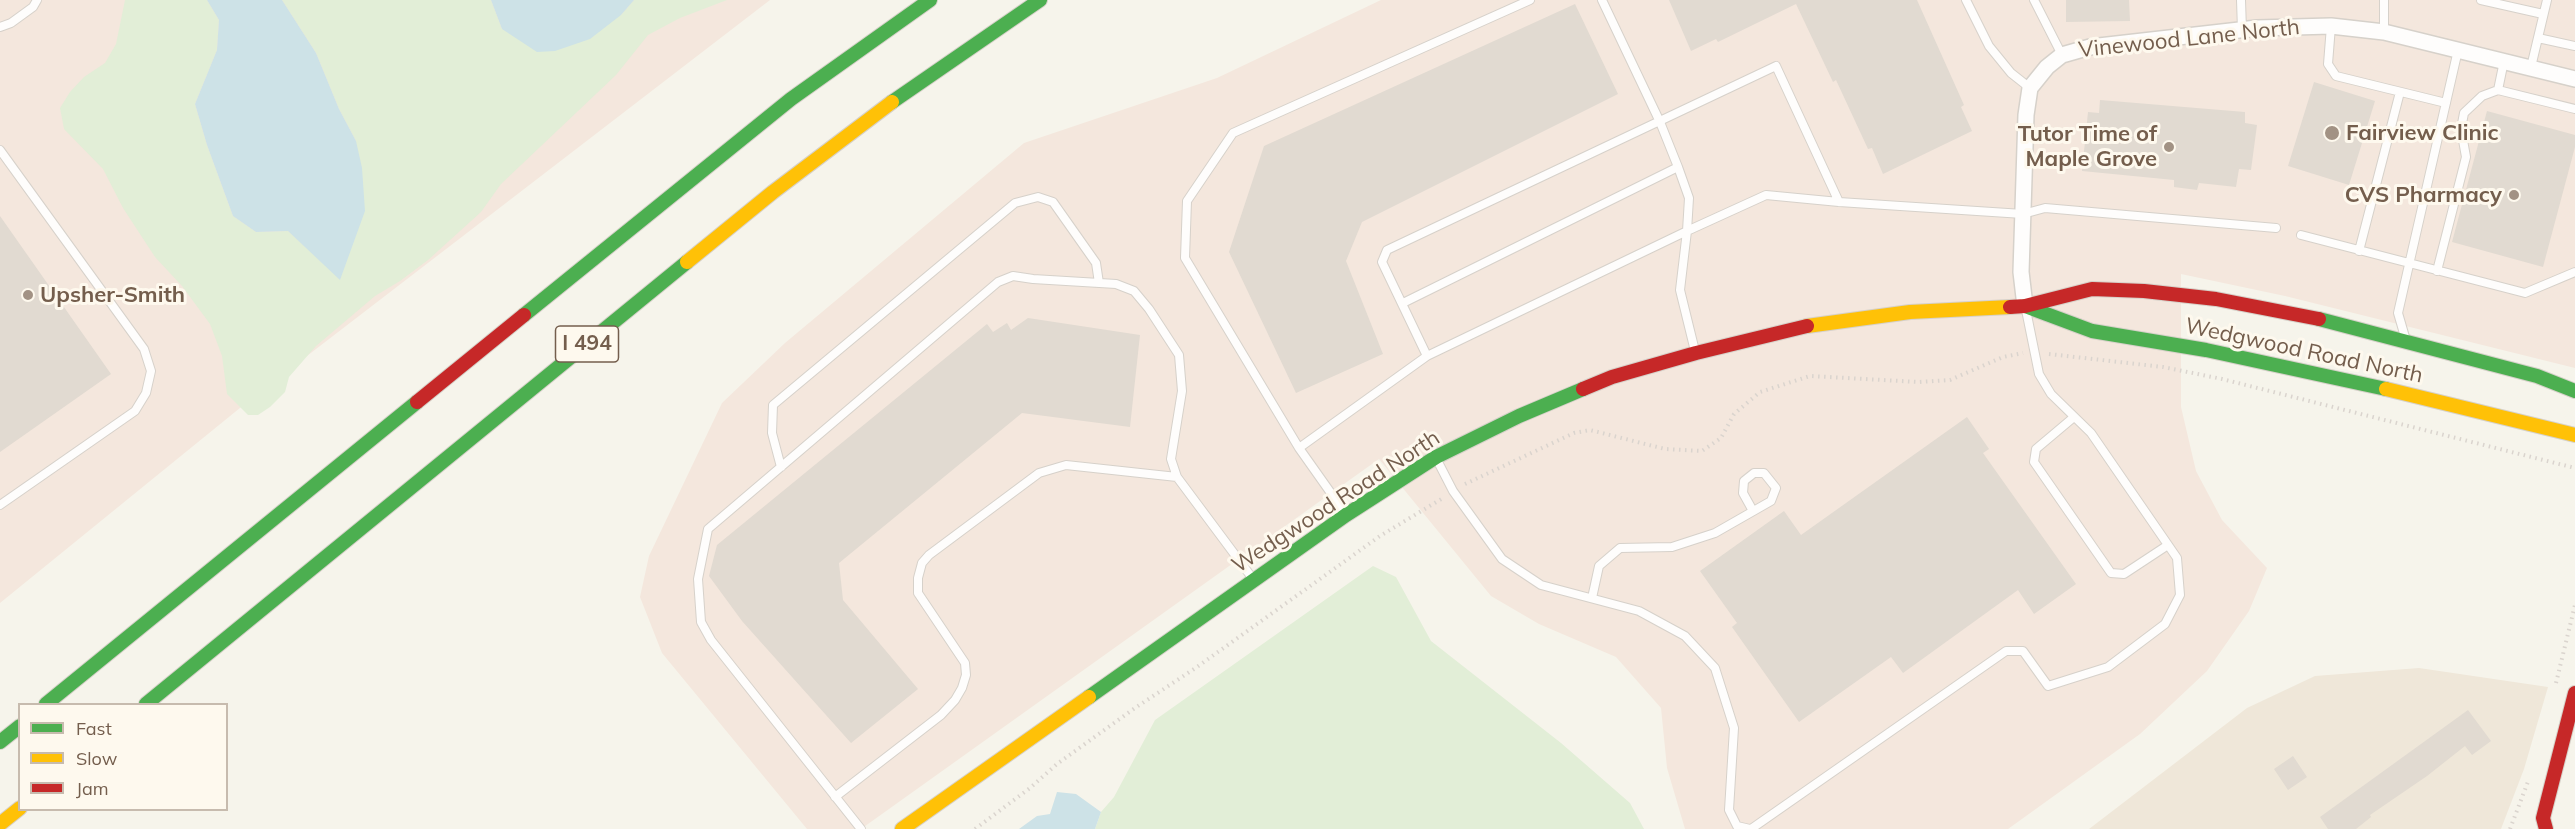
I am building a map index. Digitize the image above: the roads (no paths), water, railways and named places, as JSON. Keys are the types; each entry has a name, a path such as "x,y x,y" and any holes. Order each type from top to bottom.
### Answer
{"main road":[{"name":"I 494","path":"48,703 791,99 930,0"},
{"name":"I 494","path":"148,703 773,192 906,91 1040,0"},
{"name":"Wedgwood Road North","path":"902,829 1346,515 1436,458 1519,416 1612,377 1779,331 1846,319 1910,312 2025,306 2092,289 2144,291 2217,299 2298,314 2537,376 2575,391"},
{"name":"Wedgwood Road North","path":"2025,306 2092,331 2206,350 2340,378 2575,435"},
{"path":"2537,376 2575,381"},
{"path":"2546,829 2543,818 2575,693"},
{"path":"0,742 18,728"},
{"path":"0,824 18,810"}],"street":[{"name":"Vinewood Lane North","path":"2030,88 2047,67 2062,55 2090,47 2279,26 2331,26 2384,32 2575,78"},
{"path":"2025,306 2021,272 2026,115 2030,88"}],"lane":[{"path":"0,27 18,18 33,7 37,0"},
{"path":"1346,515 1299,448 1185,258 1187,201 1233,133 1530,0"},
{"path":"1602,0 1660,122 1689,198 1680,290 1696,353"},
{"path":"1966,0 1989,46 2011,73 2030,88"},
{"path":"2034,0 2062,55"},
{"path":"2241,0 2242,30"},
{"path":"2384,0 2384,32"},
{"path":"2481,0 2544,14"},
{"path":"2531,67 2547,0"},
{"path":"2331,26 2328,64 2336,76 2446,103"},
{"path":"2538,38 2575,46"},
{"path":"2407,342 2398,313 2458,50"},
{"path":"2498,90 2504,61"},
{"path":"1427,356 1382,262 1387,250 1776,66 1839,202"},
{"path":"2437,271 2466,157 2461,129 2464,112 2482,96 2498,90 2575,109"},
{"path":"2359,251 2400,92"},
{"path":"0,150 144,349 151,371 146,393 135,411 0,505"},
{"path":"1402,303 1678,167"},
{"path":"1299,448 1427,356 1766,195 2023,214 2045,208 2276,228"},
{"path":"781,467 772,433 773,405 1016,203 1038,197 1053,202 1096,263 1099,283"},
{"path":"2301,235 2526,293 2575,272"},
{"path":"861,829 711,640 701,622 698,579 708,529 998,282 1013,276 1116,284 1134,291 1149,309 1179,355 1182,391 1171,459 1177,477 1254,580"},
{"path":"1436,458 1453,491 1502,559 1541,585 1639,611 1685,636 1715,668 1734,728 1729,810 1737,826 1751,829 2006,651 2023,651 2048,686 2108,667 2164,624 2180,595 2177,558 2091,433 2051,394 2039,374 2025,306"},
{"path":"2074,417 2036,450 2034,462 2111,573 2124,574 2168,545"},
{"path":"835,797 941,715 956,700 962,688 966,675 965,663 918,593 918,578 922,563 929,555 1039,473 1066,465 1177,477"},
{"path":"1592,598 1599,566 1620,548 1672,547 1715,533 1771,501 1776,488 1764,473 1754,474 1744,481 1743,493 1753,511"}],"place":[{"name":"Fairview Clinic","path":"2332,133"},
{"name":"Tutor Time of Maple Grove","path":"2169,147"},
{"name":"CVS Pharmacy","path":"2514,195"},
{"name":"Upsher-Smith","path":"28,295"}]}
